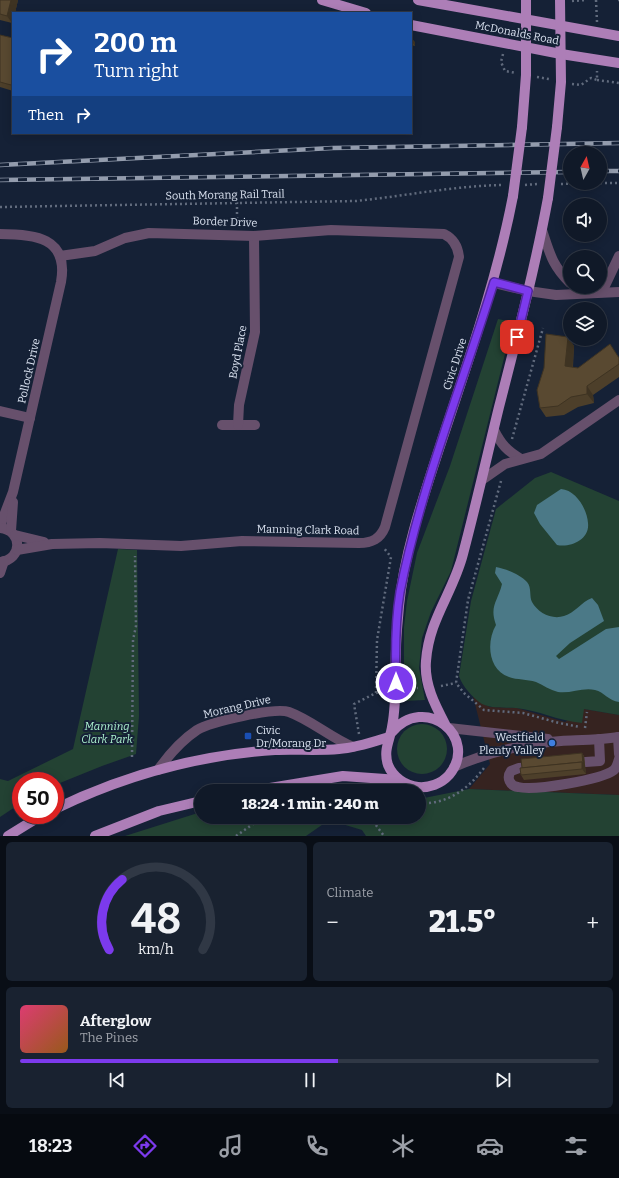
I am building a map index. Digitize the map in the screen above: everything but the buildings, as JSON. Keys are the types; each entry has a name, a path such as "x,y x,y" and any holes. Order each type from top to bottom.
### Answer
{"main road":[{"path":"322,0 363,12"},
{"name":"McDonalds Road","path":"418,0 561,27 619,36"},
{"name":"Civic Drive","path":"390,735 394,715 396,649 400,594 426,491 494,282 513,196 526,85 526,0"},
{"path":"294,784 343,776 399,780 414,787 430,787 444,780 454,767 457,759 457,747 454,735 434,704 429,687 426,663 427,650 432,626 462,560 542,230 548,198 557,127 561,54 560,0"},
{"name":"McDonalds Road","path":"412,25 527,48 619,63"},
{"path":"399,780 393,773 386,755 390,735 398,725 406,719 416,716 426,716 436,719 447,726"},
{"name":"Morang Drive","path":"64,805 84,795 158,770 204,760 274,750 340,749 353,747 390,735"},
{"path":"95,836 159,811 194,803"},
{"path":"8,836 27,824"}],"street":[{"name":"Border Drive","path":"60,256 95,251 125,238 149,233 254,236 331,230 437,233 448,236 456,246"},
{"path":"542,230 551,258 557,270 563,276"},
{"path":"0,234 26,235 42,238 52,245 60,256"},
{"name":"Boyd Place","path":"238,425 239,405 256,328 254,236"},
{"name":"Manning Clark Road","path":"17,550 52,544 135,544 181,546 268,541 367,543 376,539 385,527 458,264 459,257 456,246"},
{"name":"Pollock Drive","path":"0,527 13,492 61,282 62,265 60,256"},
{"path":"607,281 619,256"},
{"path":"494,282 528,291 556,295 571,294"},
{"path":"607,292 619,292"},
{"path":"482,480 506,464 541,454 619,400"},
{"path":"0,411 30,418"},
{"path":"222,425 255,425"},
{"path":"494,430 502,446 521,459"},
{"name":"Pollock Drive","path":"13,492 13,533 17,540 17,550"},
{"name":"Manning Clark Road","path":"0,527 13,533 52,544"},
{"path":"0,573 2,562 11,559 17,550"},
{"name":"Morang Drive","path":"158,770 187,738 198,729 216,723 274,710 289,712 332,737 353,747"},
{"path":"447,726 561,741"},
{"path":"454,767 498,750 561,741 584,741 619,737 619,754"},
{"path":"599,739 600,760"},
{"path":"541,766 515,770 509,774 509,781 512,785 523,788 555,785 598,778 615,770 619,759"},
{"path":"563,764 600,760 615,770"}],"path":[{"path":"566,0 587,0"},
{"path":"597,80 619,83"},
{"path":"607,183 619,182"},
{"name":"South Morang Rail Trail","path":"0,207 356,200 449,189"},
{"path":"509,452 543,328"},
{"path":"506,464 468,600 456,683 464,693 484,710 523,713 558,723 585,728"},
{"path":"132,757 133,640 136,626 135,544"},
{"path":"376,693 377,640 391,557"},
{"path":"584,741 587,712"},
{"path":"236,836 253,824"},
{"path":"375,824 384,836"}],"shaded area":[{"name":"Westfield Plenty Valley","path":"473,696 490,707 517,708 565,722 584,709 619,715 619,795 469,789 490,764"}],"green space":[{"path":"498,319 512,322 508,342 451,571 431,612 422,638 419,668 425,700 404,701 404,627 407,601 417,553 450,466"},
{"path":"551,472 619,501 619,715 584,709 582,723 524,709 486,706 468,692 459,676 471,601 496,509 535,478"},
{"name":"Manning Clark Park","path":"118,549 137,550 139,716 136,754 64,781 64,772 26,772 73,749"},
{"path":"417,724 427,724 440,731 447,744 447,754 440,767 427,774 417,774 408,770 401,763 397,754 397,744 401,735 408,728"},
{"name":"Manning Clark Park","path":"0,779 8,781 12,779 12,809 0,817"},
{"path":"469,789 619,795 619,836 366,836 362,830 342,824 426,824 426,798"},
{"path":"194,814 194,824 323,824 306,836 125,836"}],"water":[{"path":"561,489 571,493 580,501 588,523 586,534 578,542 562,546 557,545 540,524 534,513 537,505"},
{"path":"496,567 513,572 524,579 529,587 532,602 546,615 559,617 568,615 592,598 598,605 604,621 570,643 556,656 559,659 606,629 619,627 619,702 590,689 558,692 536,682 509,677 497,668 493,662 490,647 496,625 493,613 502,584 495,573"}],"railway":[{"path":"0,165 333,148 619,143"},
{"path":"607,171 619,171"},
{"path":"0,180 563,172"}],"place":[{"name":"Civic Dr/Morang Dr","path":"248,736"},
{"name":"Westfield Plenty Valley","path":"552,743"}],"route":[{"path":"396,683 396,649 400,594 416,526 494,282 528,291 517,337"}]}
